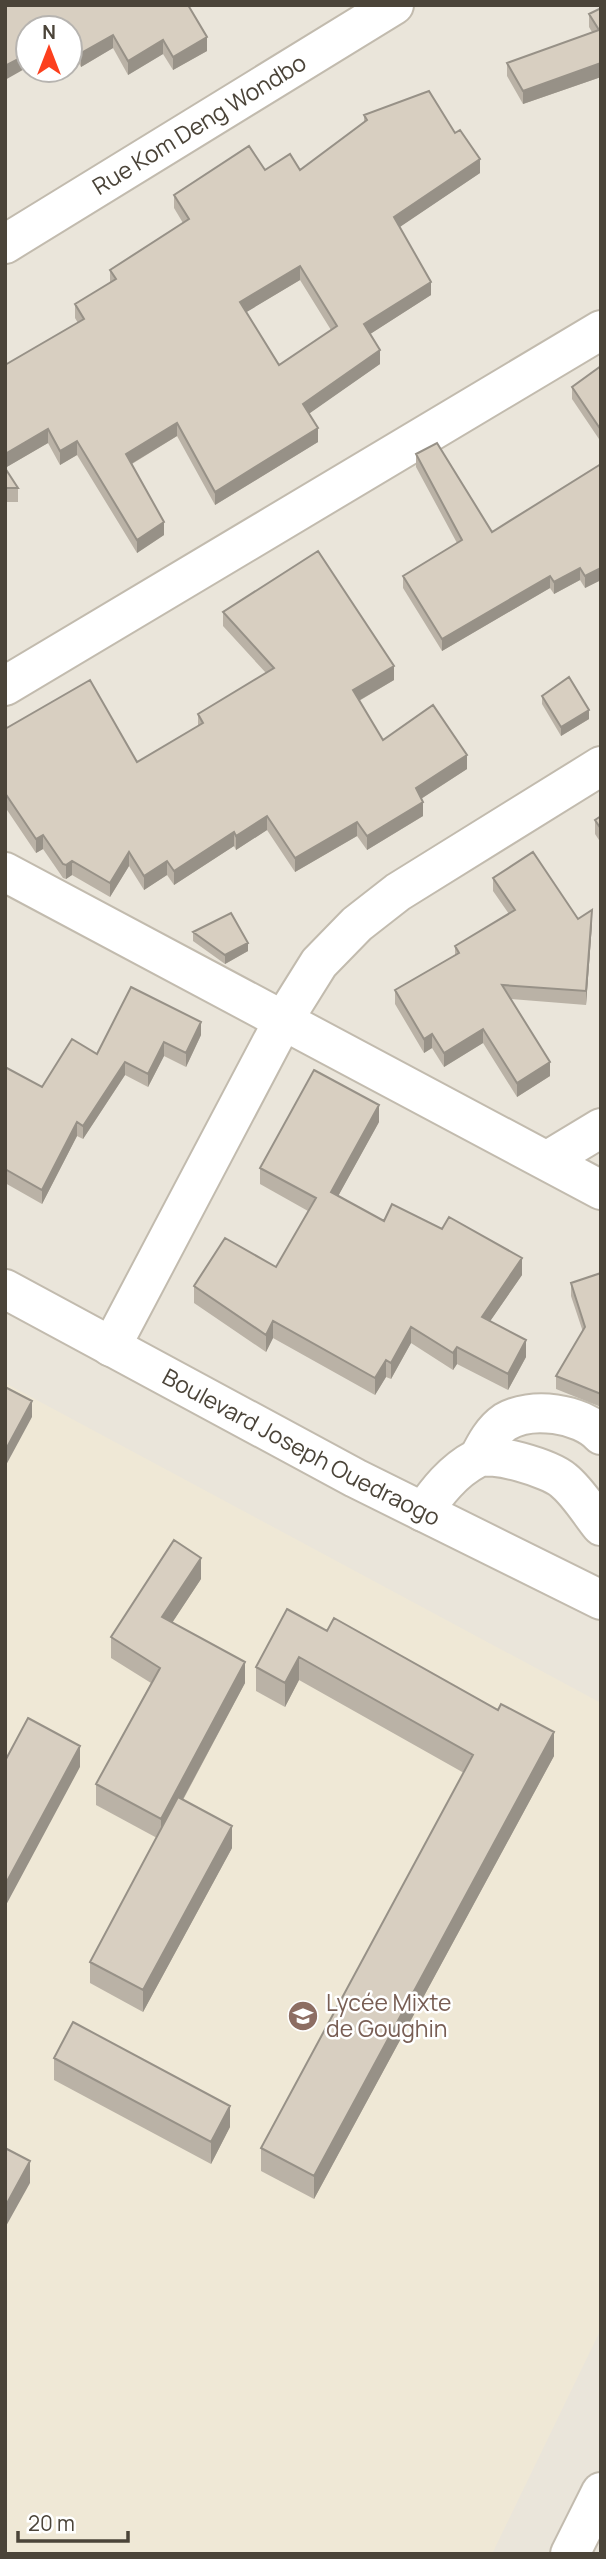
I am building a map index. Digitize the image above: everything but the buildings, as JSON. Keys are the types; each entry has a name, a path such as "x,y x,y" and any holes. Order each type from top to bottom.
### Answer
{"street":[{"name":"Rue Kom Deng Wondbo","path":"5,244 394,5"},
{"path":"5,686 601,330"},
{"path":"111,1348 284,1019 319,963 357,924 398,892 601,766"},
{"path":"5,872 601,1190"},
{"path":"548,1160 601,1128"},
{"name":"Boulevard Joseph Ouedraogo","path":"5,1289 111,1348 423,1512 594,1589"},
{"path":"423,1512 438,1490 457,1471 479,1457 502,1423 518,1416 555,1414 593,1426 601,1435"},
{"path":"479,1457 506,1459 530,1465 562,1478 601,1526"},
{"path":"570,2554 601,2492"}],"shaded area":[{"path":"5,5 601,5 601,2554 5,2554"},
{"name":"Lycée Mixte de Goughin","path":"5,1383 601,1703 601,2329 492,2554 5,2554"}],"place":[{"name":"Lycée Mixte de Goughin","path":"303,2016"}]}
